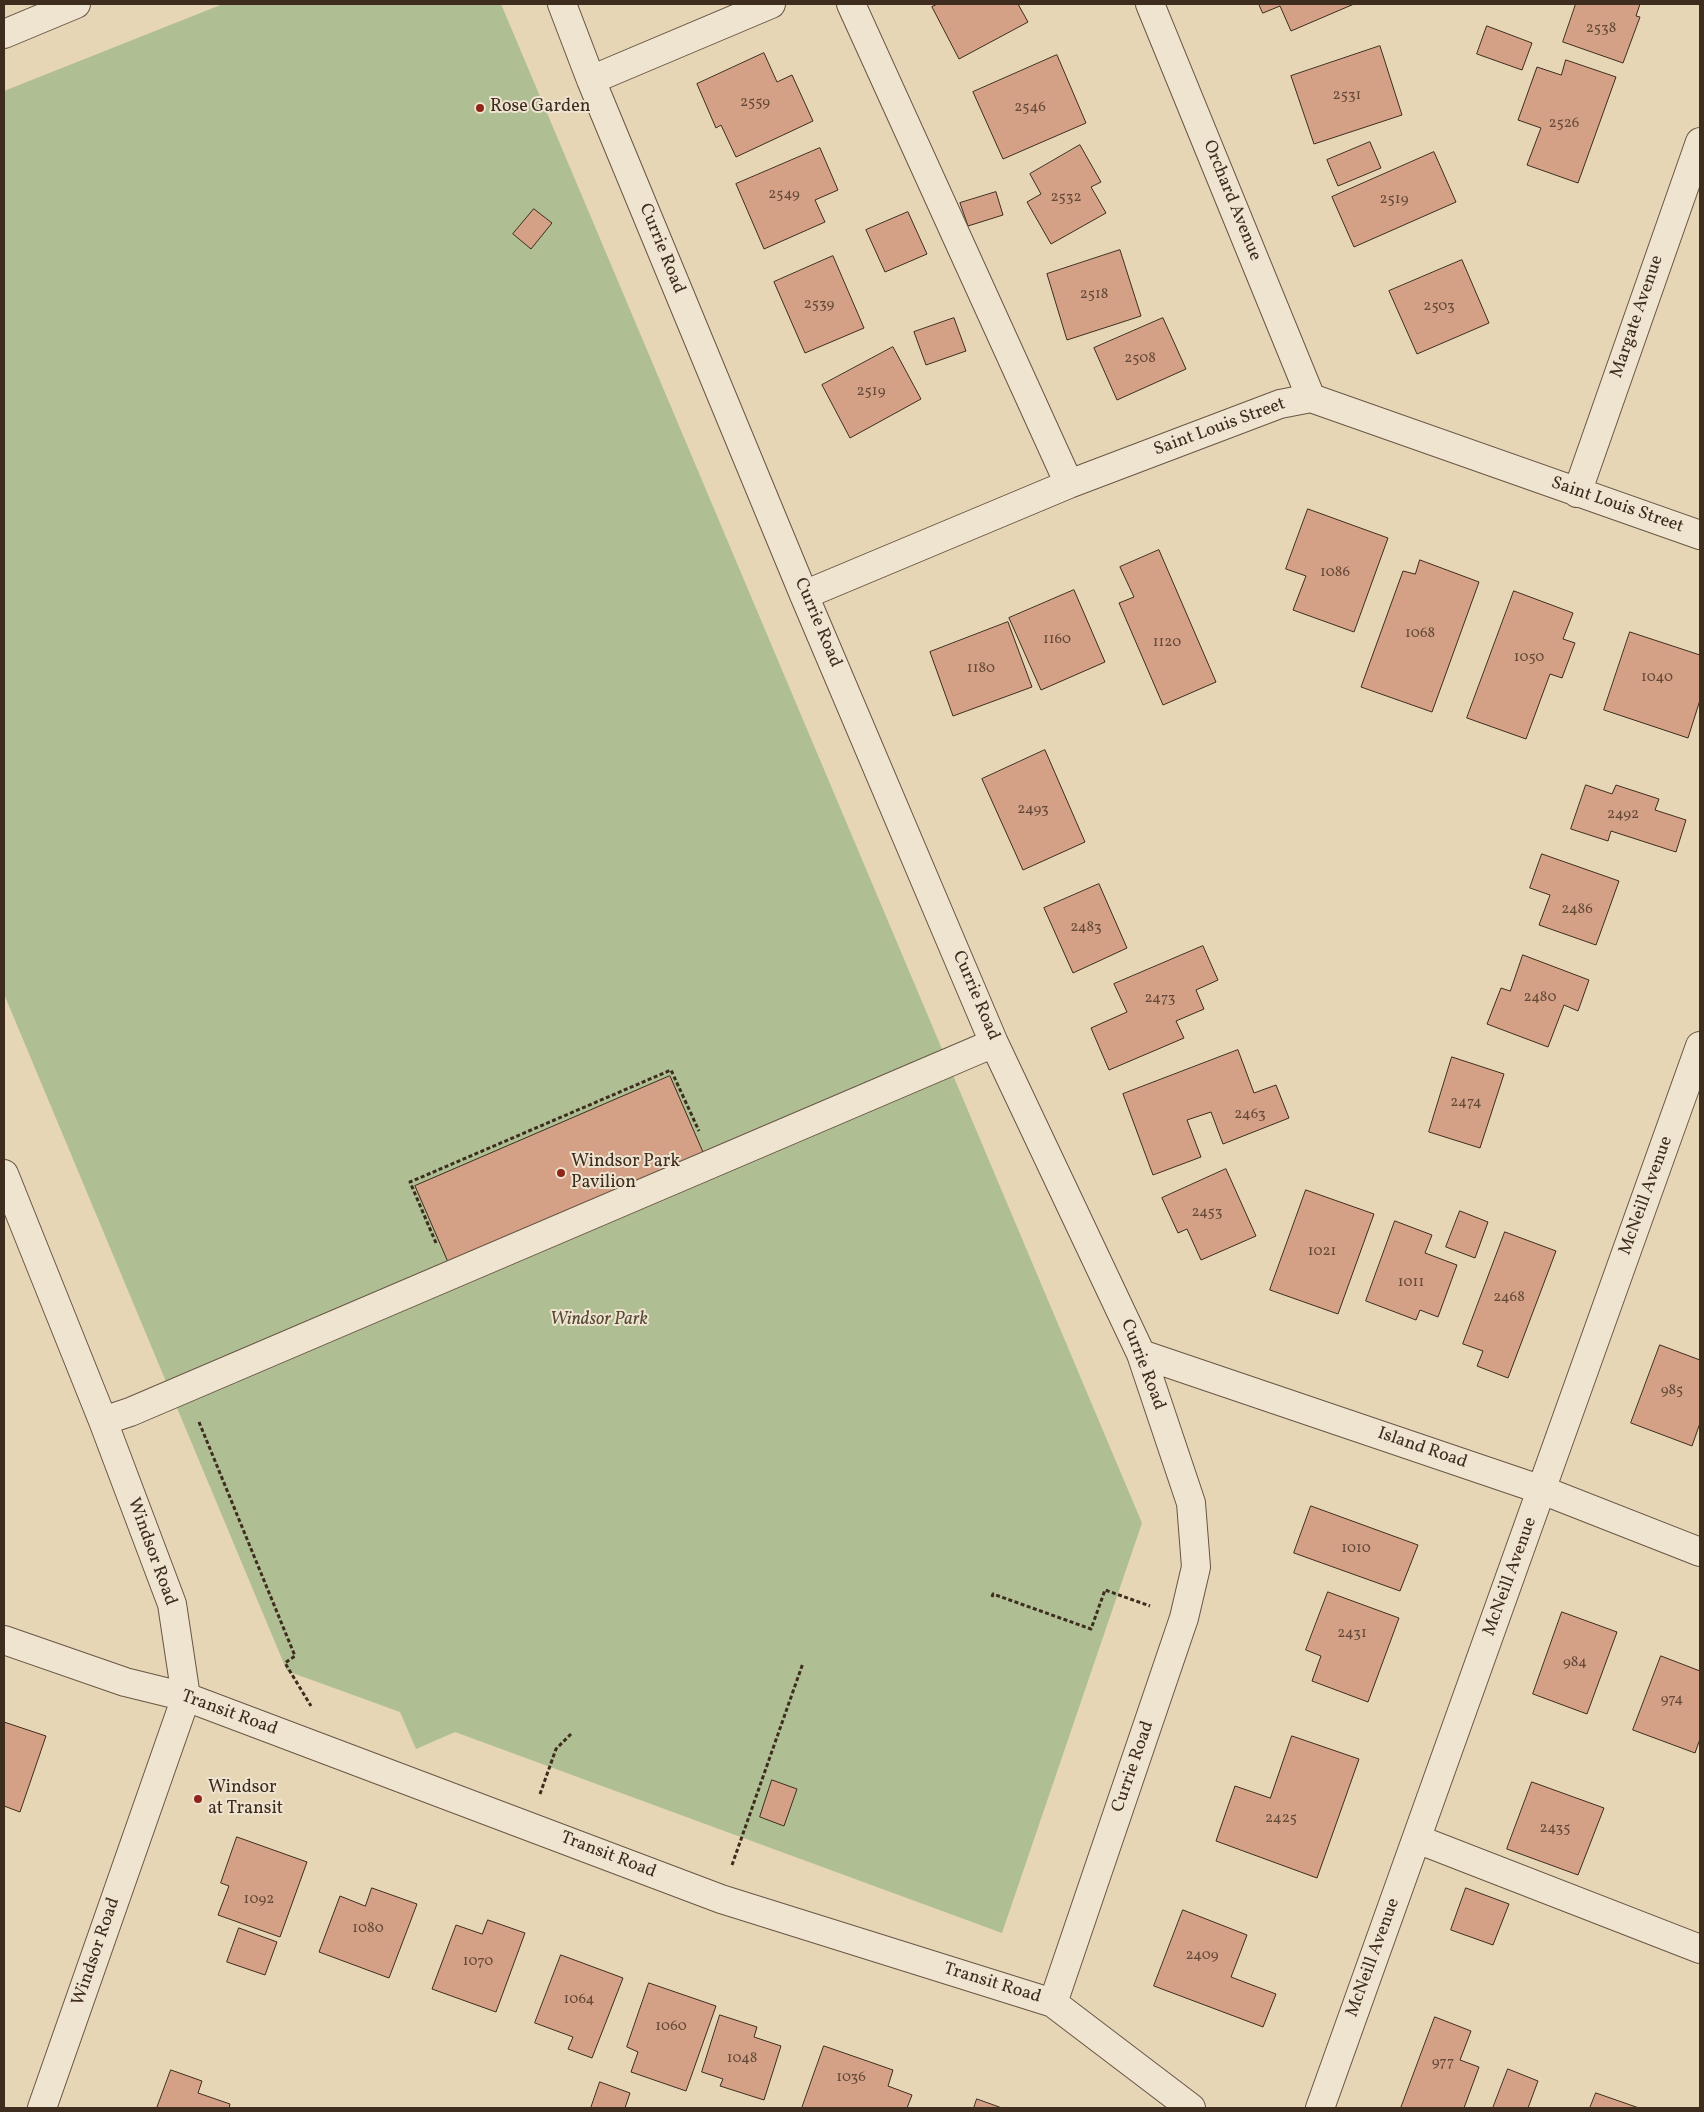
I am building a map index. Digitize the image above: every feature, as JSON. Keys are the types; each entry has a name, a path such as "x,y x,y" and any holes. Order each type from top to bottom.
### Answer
{"street":[{"path":"4,34 76,4"},
{"name":"Currie Road","path":"562,4 591,80 804,595 994,1043 1141,1354 1191,1503 1196,1567 1184,1618 1053,2003"},
{"path":"591,80 771,4"},
{"path":"851,4 1069,484"},
{"name":"Orchard Avenue","path":"1150,4 1311,398"},
{"name":"Margate Avenue","path":"1576,493 1700,142"},
{"name":"Saint Louis Street","path":"804,595 1069,484 1280,404 1311,398 1576,493 1700,535"},
{"path":"103,1421 130,1412 994,1043"},
{"name":"McNeill Avenue","path":"1320,2108 1700,1046"},
{"name":"Windsor Road","path":"4,1174 103,1421 172,1604 186,1697 42,2108"},
{"name":"Island Road","path":"1141,1354 1542,1490 1700,1552"},
{"name":"Transit Road","path":"4,1640 125,1682 186,1697 721,1899 1053,2003 1192,2108"},
{"path":"1417,1839 1700,1949"}],"path":[{"path":"450,1276 410,1182 671,1070 714,1163"},
{"path":"185,1388 295,1656 285,1663 313,1709"},
{"path":"992,1596 993,1594 1091,1629 1105,1590 1184,1618"},
{"path":"742,1838 803,1663"},
{"path":"538,1799 556,1749 571,1734"}],"green space":[{"name":"Windsor Park","path":"223,4 501,4 1142,1523 1002,1933 455,1732 416,1749 400,1712 287,1671 4,994 4,91"}],"building":[{"path":"938,4 1018,4 1028,22 959,59 932,7"},
{"path":"1259,4 1354,4 1291,31 1280,6 1263,13"},
{"path":"1576,4 1640,4 1636,16 1640,17 1623,63 1563,42"},
{"path":"1487,26 1532,43 1522,70 1477,54"},
{"path":"1380,46 1402,115 1314,144 1291,76"},
{"path":"764,53 777,82 792,75 813,121 736,157 721,125 716,128 697,84"},
{"path":"1057,55 1086,123 1003,159 973,92"},
{"path":"1566,60 1616,77 1578,183 1527,165 1541,128 1518,120 1537,67 1561,75"},
{"path":"1370,142 1381,168 1338,186 1327,160"},
{"path":"1080,145 1101,182 1091,187 1106,213 1051,244 1027,202 1041,194 1030,174"},
{"path":"820,148 838,190 815,200 825,222 764,249 736,184"},
{"path":"1434,152 1456,202 1354,247 1332,197"},
{"path":"996,192 1003,215 968,226 960,203"},
{"path":"534,209 552,223 531,249 513,234"},
{"path":"908,212 927,254 885,272 866,230"},
{"path":"1120,250 1141,316 1067,340 1047,274"},
{"path":"833,256 864,328 805,353 774,282"},
{"path":"1462,260 1489,323 1417,354 1389,291"},
{"path":"954,318 966,351 926,365 914,332"},
{"path":"1163,318 1186,369 1117,400 1094,348"},
{"path":"893,347 921,399 850,438 822,385"},
{"path":"1308,509 1388,538 1354,632 1293,610 1306,576 1286,569"},
{"path":"1159,550 1216,682 1163,705 1119,603 1134,597 1120,567"},
{"path":"1420,560 1479,582 1432,712 1361,687 1403,571 1415,574"},
{"path":"1074,590 1105,662 1041,690 1009,618"},
{"path":"1514,591 1573,613 1563,639 1575,643 1562,678 1550,674 1526,739 1467,718"},
{"path":"1008,622 1032,687 953,716 930,652"},
{"path":"1630,632 1700,655 1700,700 1688,738 1604,710"},
{"path":"1045,750 1085,842 1023,870 982,779"},
{"path":"1586,785 1612,794 1616,785 1659,799 1655,810 1686,820 1676,852 1611,831 1608,841 1571,829"},
{"path":"1542,854 1619,881 1596,945 1539,925 1550,895 1530,888"},
{"path":"1099,884 1127,948 1073,973 1044,908"},
{"path":"1203,946 1218,980 1196,990 1204,1009 1176,1021 1184,1038 1109,1070 1091,1028 1127,1012 1114,984"},
{"path":"1523,955 1589,980 1578,1011 1564,1005 1548,1047 1487,1024 1501,988 1510,991"},
{"path":"1238,1050 1254,1093 1276,1085 1289,1118 1223,1144 1211,1112 1187,1120 1201,1157 1153,1175 1123,1094"},
{"path":"1452,1057 1504,1074 1480,1148 1429,1132"},
{"name":"Windsor Park Pavilion","path":"670,1076 706,1159 451,1269 415,1186"},
{"path":"1226,1169 1256,1236 1201,1260 1187,1229 1178,1233 1162,1198"},
{"path":"1306,1190 1374,1214 1338,1314 1270,1290"},
{"path":"1460,1211 1488,1222 1475,1258 1446,1247"},
{"path":"1395,1221 1432,1235 1425,1253 1457,1265 1438,1317 1420,1310 1416,1320 1366,1301"},
{"path":"1505,1232 1556,1251 1508,1378 1477,1366 1483,1351 1463,1344"},
{"path":"1660,1345 1700,1360 1700,1423 1692,1446 1631,1423"},
{"path":"1311,1506 1418,1545 1400,1591 1294,1553"},
{"path":"1328,1592 1399,1618 1368,1702 1312,1681 1321,1656 1306,1650"},
{"path":"1562,1612 1617,1632 1587,1714 1533,1694"},
{"path":"1661,1656 1700,1671 1700,1739 1695,1753 1633,1730"},
{"path":"4,1722 46,1736 20,1812 4,1806"},
{"path":"1292,1736 1359,1759 1317,1878 1216,1841 1235,1786 1270,1798"},
{"path":"772,1780 797,1789 784,1826 760,1817"},
{"path":"1532,1782 1604,1808 1578,1875 1507,1849"},
{"path":"237,1837 307,1862 280,1937 218,1915 229,1886 221,1883"},
{"path":"372,1888 417,1904 389,1978 319,1952 340,1896 365,1906"},
{"path":"1466,1888 1509,1904 1493,1945 1451,1930"},
{"path":"1183,1910 1247,1935 1231,1977 1276,1994 1263,2027 1154,1986"},
{"path":"488,1920 525,1933 496,2012 432,1989 456,1925 482,1934"},
{"path":"239,1928 277,1942 265,1975 227,1962"},
{"path":"561,1955 623,1978 592,2058 568,2049 573,2037 535,2023"},
{"path":"649,1983 716,2006 686,2091 631,2072 638,2052 627,2047"},
{"path":"720,2015 757,2027 754,2037 781,2046 764,2100 720,2086 723,2079 702,2072"},
{"path":"1435,2017 1471,2031 1460,2060 1479,2067 1464,2108 1401,2108"},
{"path":"824,2046 893,2070 888,2086 912,2095 907,2108 802,2108"},
{"path":"1508,2069 1538,2081 1528,2108 1493,2108"},
{"path":"171,2070 202,2081 198,2093 230,2104 229,2108 157,2108"},
{"path":"600,2082 630,2093 625,2108 591,2108"},
{"path":"1596,2093 1639,2108 1590,2108"},
{"path":"977,2099 1002,2108 974,2108"}],"place":[{"name":"Rose Garden","path":"480,108"},
{"name":"Windsor Park Pavilion","path":"561,1173"},
{"name":"Windsor at Transit","path":"198,1799"}]}
